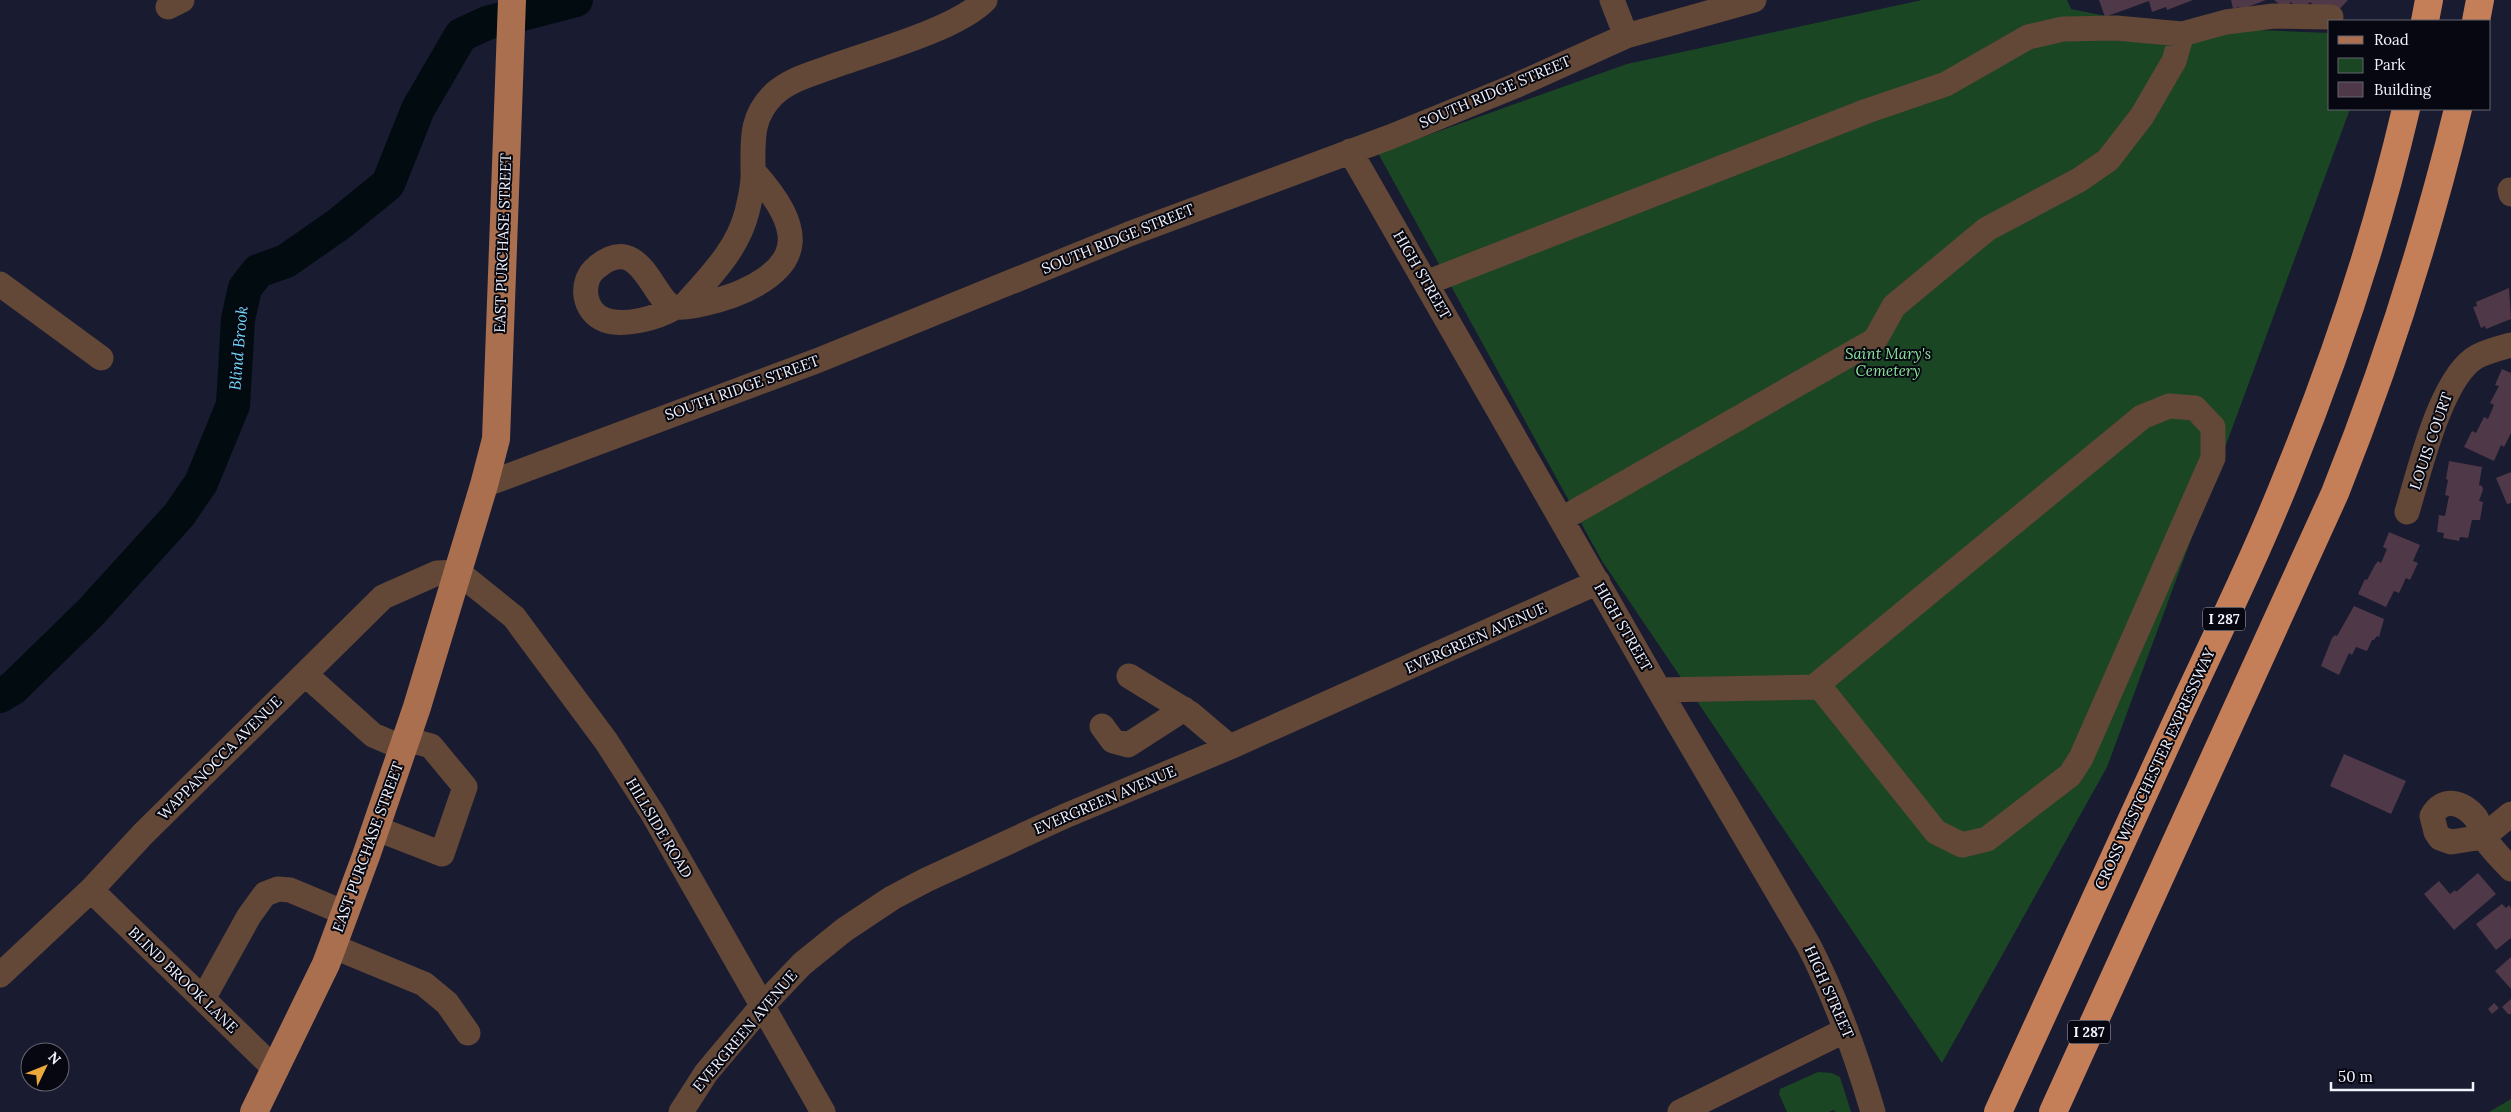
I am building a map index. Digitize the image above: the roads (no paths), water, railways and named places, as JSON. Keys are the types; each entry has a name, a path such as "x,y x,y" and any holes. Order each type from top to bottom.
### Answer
{"highway":[{"path":"2425,20 2429,0"},
{"path":"2476,20 2480,0"},
{"name":"CROSS WESTCHESTER EXPRESSWAY","path":"1998,1112 2248,568 2288,474 2322,386 2358,282 2378,216 2406,110"},
{"name":"I 287","path":"2053,1112 2338,485 2376,387 2414,272 2458,110"}],"main road":[{"name":"EAST PURCHASE STREET","path":"254,1112 276,1070 345,913 404,743 458,572 496,439 499,400 500,304 512,0"}],"street":[{"path":"754,172 763,182 789,226 791,247 787,258 768,276 744,290 699,305 679,307 721,264 735,244 747,213 754,172 751,144 754,129 763,108 776,92 809,75 956,21 985,0"},
{"path":"1612,0 1626,36"},
{"name":"SOUTH RIDGE STREET","path":"484,484 819,360 1129,234 1350,151 1506,89 1626,36 1754,0"},
{"path":"1426,283 1867,111 1946,84 2028,37 2063,29 2116,28 2182,34 2226,22 2274,16 2331,17"},
{"path":"1562,519 1875,340 1894,306 1987,229 2079,180 2108,160 2142,116 2174,61 2182,34"},
{"name":"HIGH STREET","path":"1350,151 1659,690 1808,944 1827,980 1874,1112"},
{"path":"0,284 101,358"},
{"name":"LOUIS COURT","path":"2406,512 2446,394 2458,374 2477,357 2511,345"},
{"path":"1659,690 1820,687 1936,832 1962,845 1987,839 2070,775 2081,758 2213,458 2213,427 2196,408 2170,406 2142,417 1814,687"},
{"name":"WAPPANOCCA AVENUE","path":"0,975 91,890 144,834 383,597 438,573 458,572"},
{"name":"HILLSIDE ROAD","path":"458,572 514,617 606,741 653,814 823,1112"},
{"name":"EVERGREEN AVENUE","path":"681,1112 706,1073 762,1005 802,964 844,930 892,898 926,880 1065,816 1230,747 1514,622 1598,582"},
{"path":"305,674 373,735 404,743 431,746 465,787 442,854 375,828"},
{"path":"1129,676 1184,709 1230,747"},
{"path":"1102,726 1113,741 1128,745 1184,709"},
{"path":"2511,814 2483,837 2511,869"},
{"path":"203,999 249,916 265,894 278,889 290,890 345,913"},
{"name":"BLIND BROOK LANE","path":"91,890 276,1070"},
{"path":"332,946 424,984 447,1003 468,1033"},
{"path":"1680,1112 1846,1030"}],"waterway":[{"name":"Blind Brook","path":"0,696 13,688 91,612 179,515 201,483 233,405 238,319 245,288 258,271 286,261 339,224 388,184 418,109 461,35 487,23 576,0"}],"park label":[{"name":"Saint Mary's Cemetery","path":"1888,362"}]}
